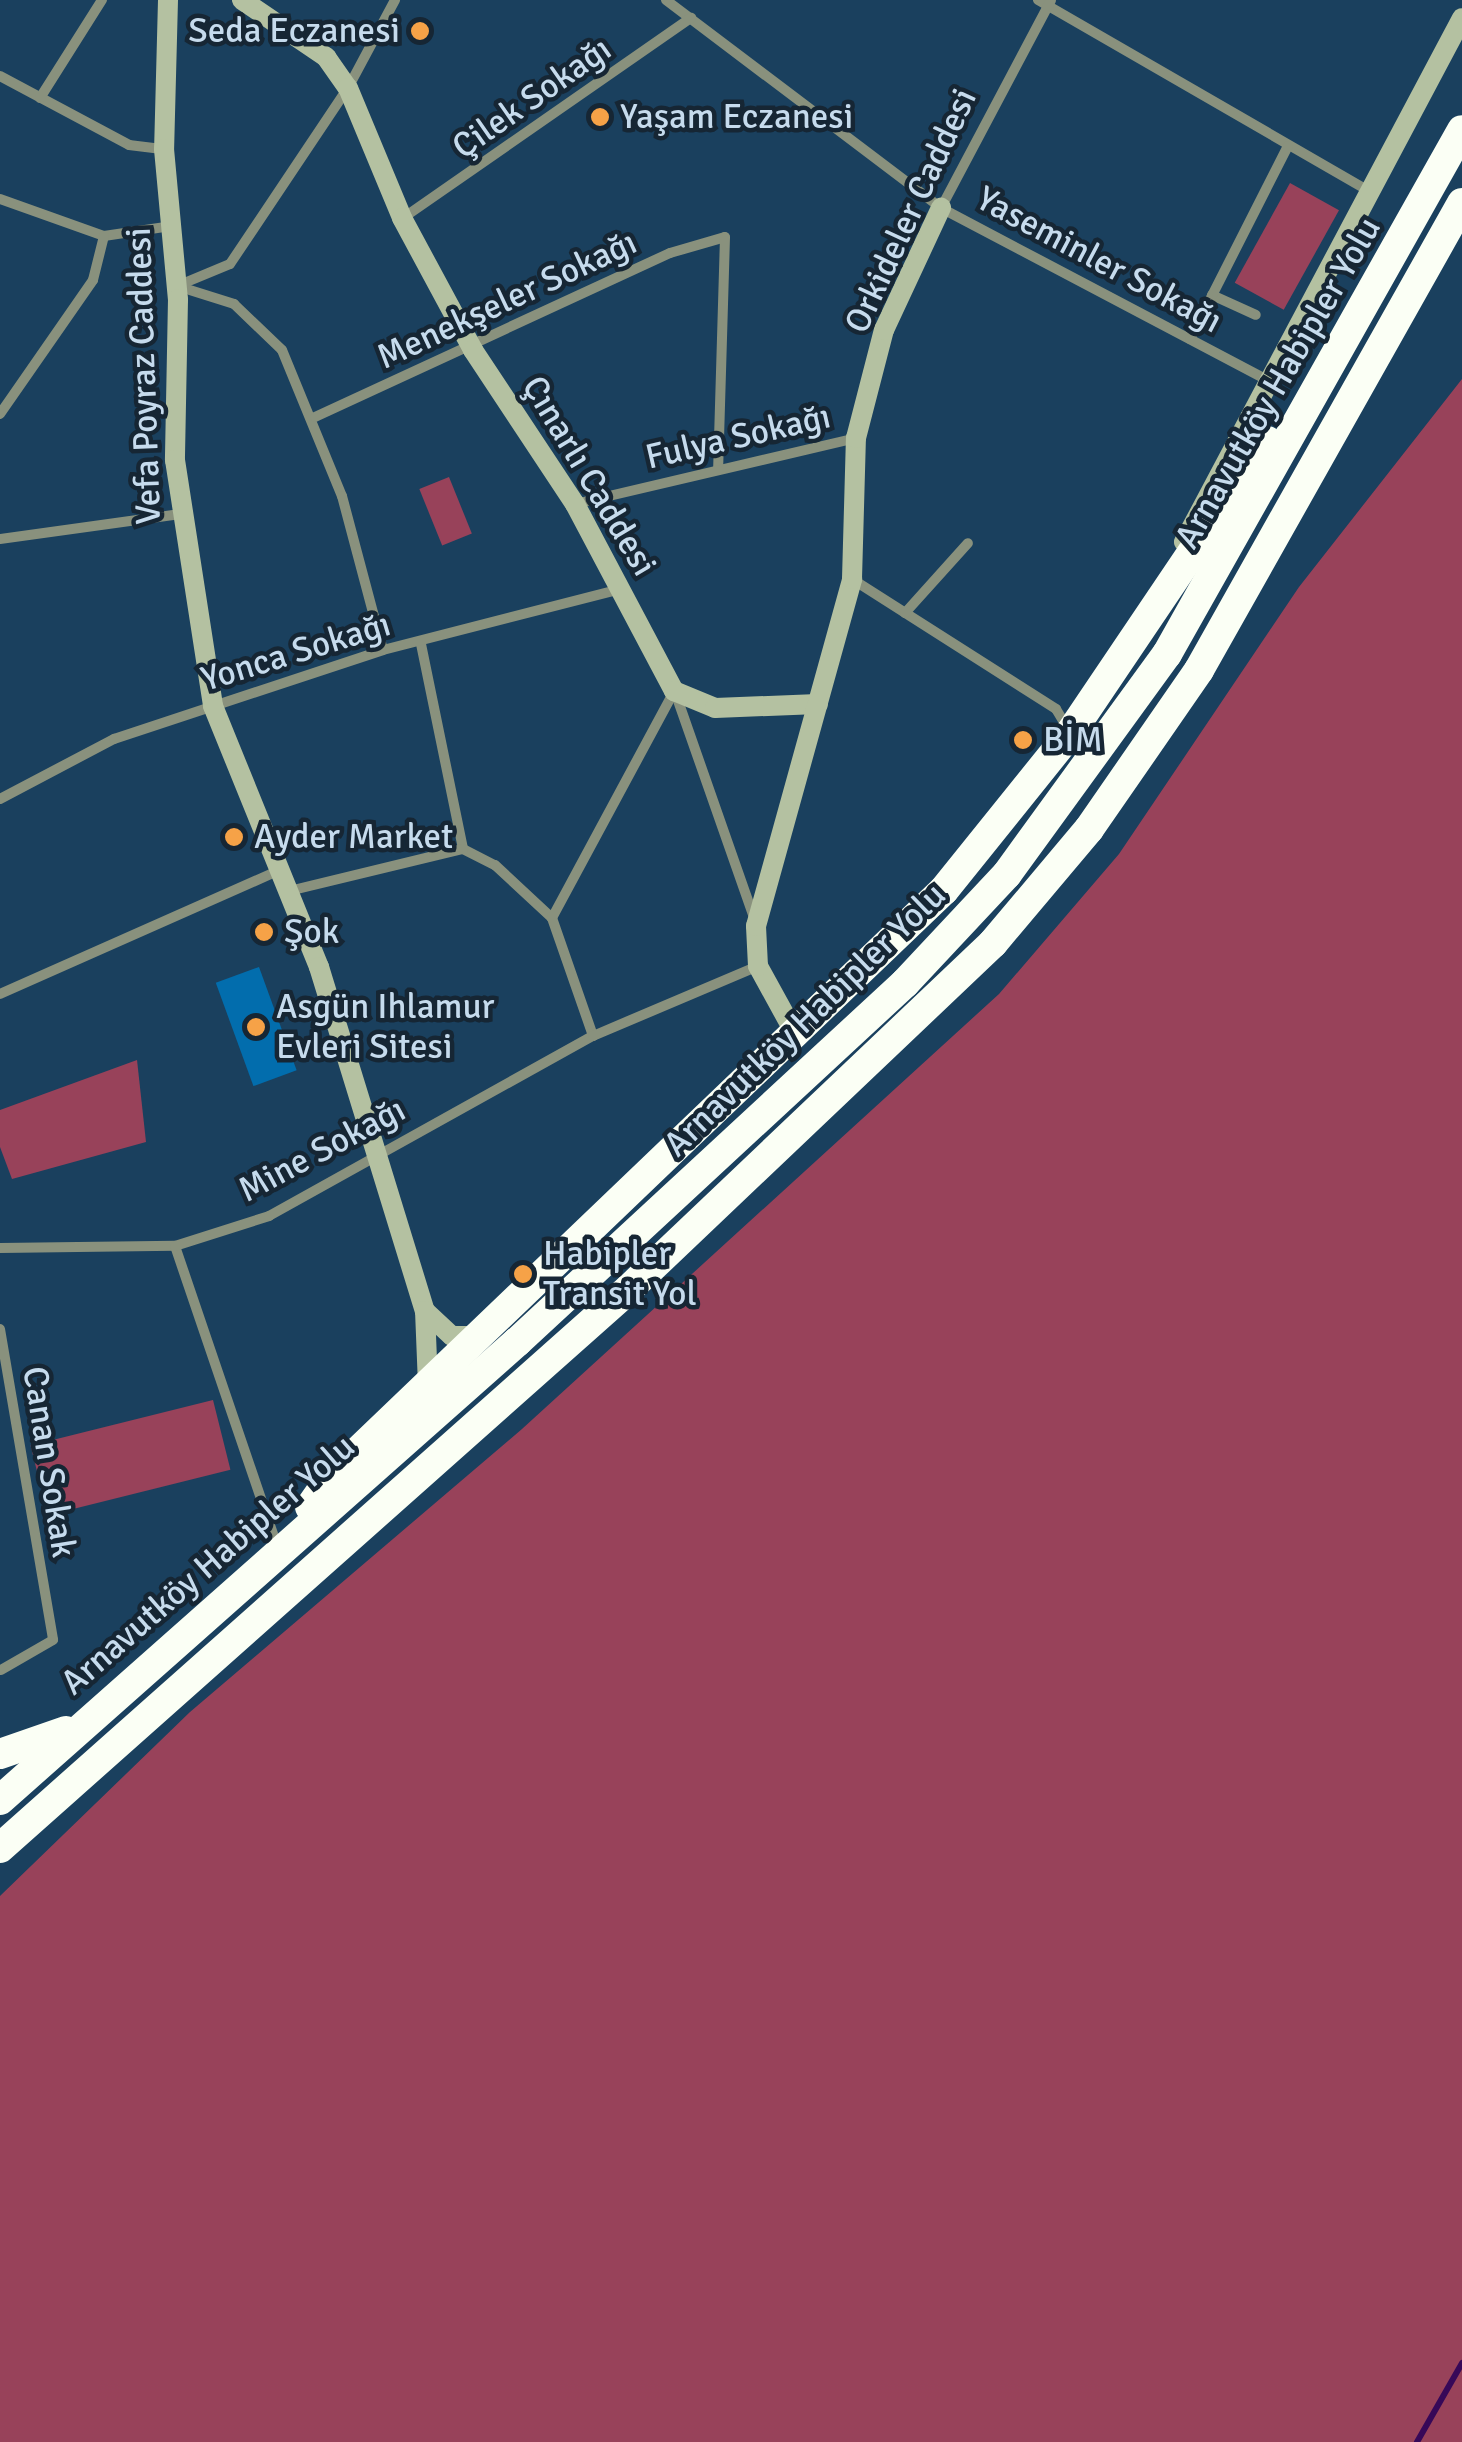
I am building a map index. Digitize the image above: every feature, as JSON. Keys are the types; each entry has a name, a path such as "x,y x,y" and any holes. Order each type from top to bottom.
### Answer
{"highway":[{"name":"Arnavutköy Habipler Yolu","path":"0,1800 517,1342 905,983 1007,874 1136,703 1377,290 1462,130"},
{"name":"Arnavutköy Habipler Yolu","path":"0,1848 630,1288 993,944 1089,829 1200,670 1462,203"},
{"path":"278,1550 332,1476 797,1037 944,890 1071,732 1143,619 1377,290"},
{"path":"517,1342 575,1268 642,1205 688,1141"},
{"path":"0,1754 90,1718"}],"street":[{"path":"40,98 102,0"},
{"name":"Vefa Poyraz Caddesi","path":"168,0 164,149 177,286 180,514 213,706 286,892 377,1152 426,1311 428,1386"},
{"name":"Çınarlı Caddesi","path":"242,0 326,57 348,88 402,218 473,350 574,504 674,690 756,926 758,966 797,1037"},
{"path":"177,286 230,264 348,88 395,0"},
{"name":"Yaseminler Sokağı","path":"666,0 941,208 1270,382"},
{"path":"1046,3 1371,193"},
{"name":"Orkideler Caddesi","path":"756,926 852,579 856,438 884,330 941,208 1046,3"},
{"name":"Çilek Sokağı","path":"402,218 690,18"},
{"path":"1143,619 1462,18"},
{"path":"0,76 129,145 164,149"},
{"path":"1190,339 1288,146"},
{"path":"0,199 104,236 172,226"},
{"path":"0,414 92,280 104,236"},
{"name":"Menekşeler Sokağı","path":"315,417 473,350 670,254 725,237 718,470"},
{"path":"177,286 234,304 282,350 315,417 383,650"},
{"path":"1212,296 1256,315"},
{"name":"Fulya Sokağı","path":"574,504 856,438"},
{"path":"0,539 180,514"},
{"path":"906,613 968,543"},
{"path":"852,579 1056,709 1071,732"},
{"name":"Yonca Sokağı","path":"0,799 114,739 383,650 421,644 620,590"},
{"path":"421,644 463,849"},
{"path":"552,918 674,690 715,708 818,704"},
{"path":"286,892 463,849 495,866 552,918 593,1036"},
{"path":"0,994 275,872"},
{"name":"Mine Sokağı","path":"0,1248 175,1246 269,1216 377,1152 593,1036 758,966"},
{"path":"175,1246 278,1550"},
{"path":"426,1311 452,1336 482,1336"},
{"name":"Canan Sokak","path":"0,1329 53,1640 0,1670"}],"shaded area":[{"path":"1290,183 1339,210 1284,310 1235,283"},
{"path":"1462,379 1462,2442 0,2442 0,1896 190,1712 522,1429 999,994 1119,854 1299,587"},
{"path":"449,477 472,534 442,546 419,489"},
{"path":"137,1060 146,1142 12,1179 0,1147 0,1110"},
{"path":"213,1400 230,1470 48,1515 31,1445"}],"building":[{"name":"Asgün Ihlamur Evleri Sitesi","path":"259,967 297,1070 253,1086 216,983"}],"waterway":[{"path":"1417,2442 1462,2363"}],"place":[{"name":"Seda Eczanesi","path":"420,31"},
{"name":"Yaşam Eczanesi","path":"600,117"},
{"name":"BİM","path":"1023,740"},
{"name":"Ayder Market","path":"234,837"},
{"name":"Şok","path":"264,932"},
{"name":"Asgün Ihlamur Evleri Sitesi","path":"256,1027"},
{"name":"Habipler Transit Yol","path":"523,1274"}]}
